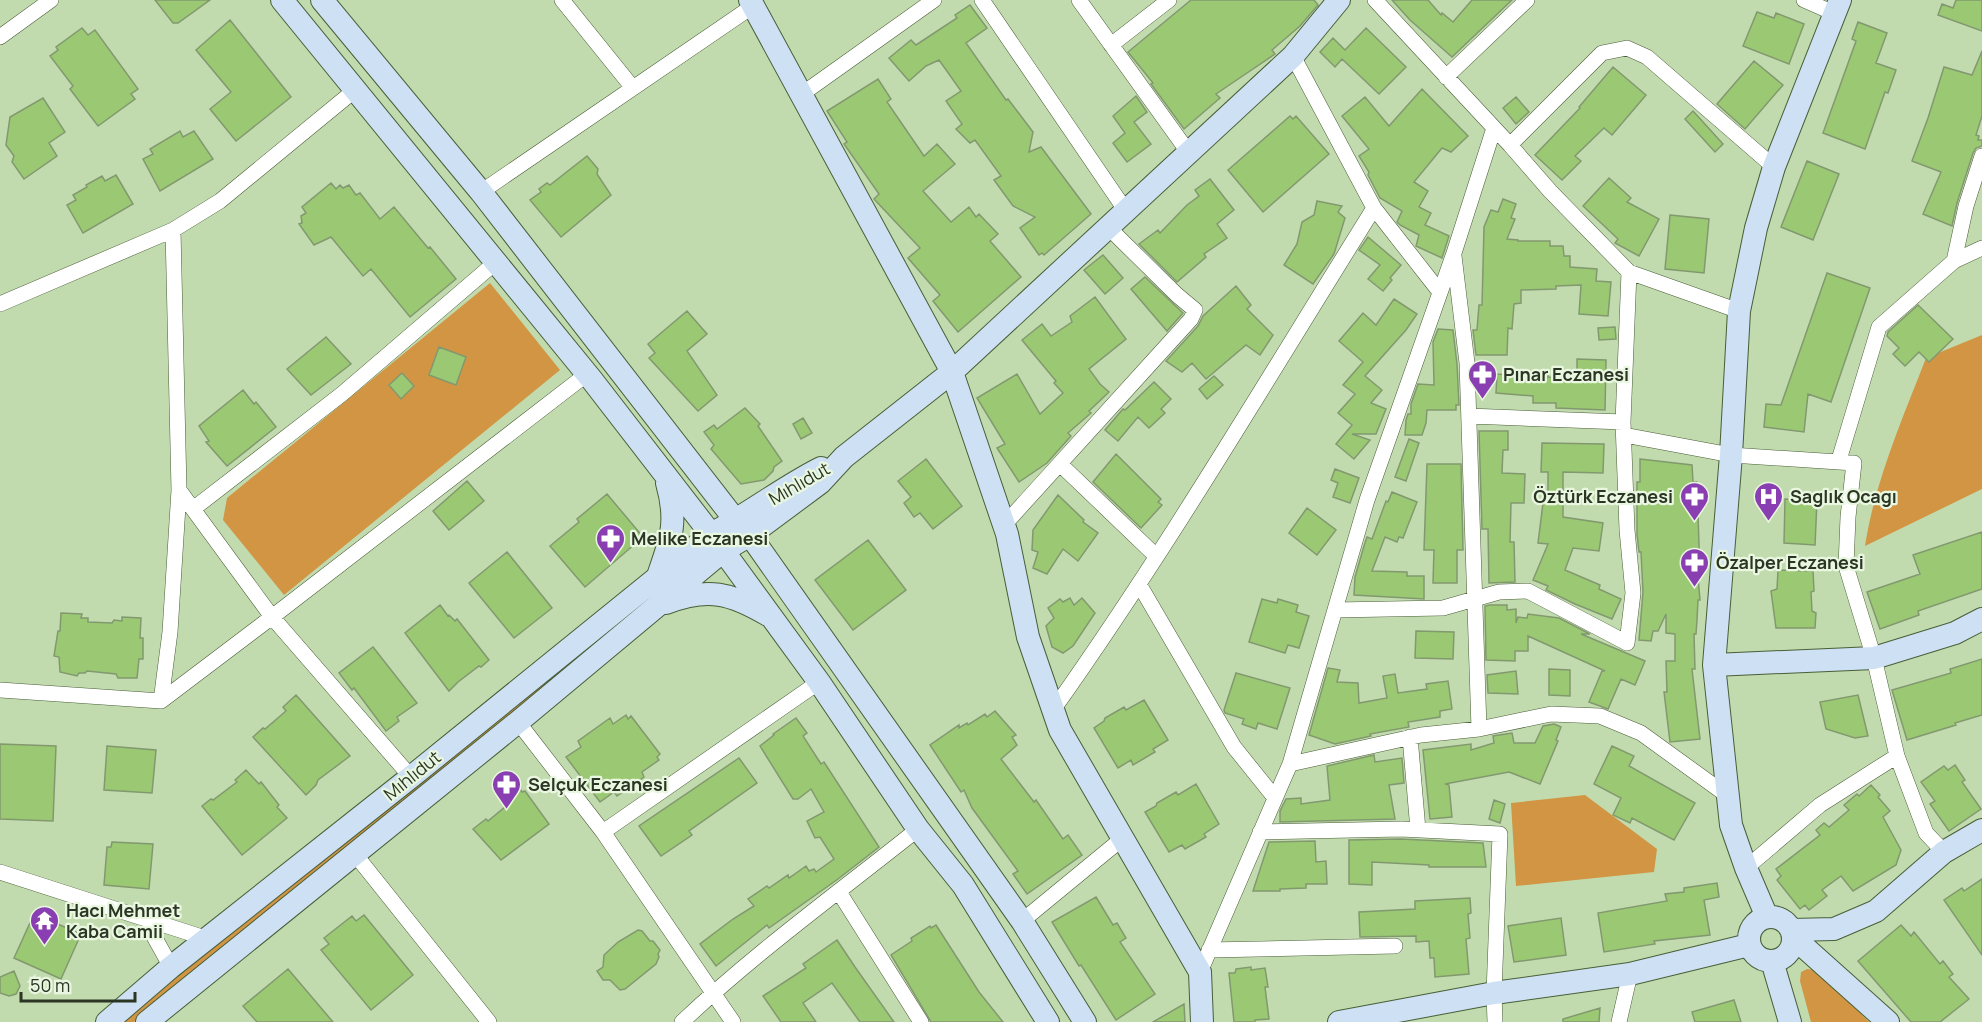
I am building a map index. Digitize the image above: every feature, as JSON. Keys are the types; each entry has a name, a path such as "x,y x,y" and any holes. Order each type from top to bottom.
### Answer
{"main road":[{"path":"282,0 586,374 774,618 918,829 963,885 1048,1022"},
{"path":"322,0 481,192 743,528 1022,921 1085,1022"},
{"path":"752,3 952,372 1004,525 1028,637 1060,730 1200,972 1202,1022"},
{"name":"Mıhlıdut","path":"107,1022 171,967 411,777 658,576 820,483 844,457 952,372 1293,56 1333,3"},
{"path":"1767,916 1746,868 1731,825 1714,665 1731,455 1739,311 1756,228 1774,167 1838,7"},
{"path":"658,576 670,541 673,524 673,505 665,475"},
{"name":"Mıhlıdut","path":"147,1022 518,722 656,606 717,542"},
{"path":"656,606 686,595 708,593 742,601 774,618"},
{"path":"1714,665 1874,658 1955,633 1982,619"},
{"path":"1792,933 1834,929 1876,910 1944,852 1982,830"},
{"path":"1792,933 1790,951 1785,956 1772,961 1758,957 1749,945 1750,930 1760,919 1767,916 1782,919 1792,933 1888,1022"},
{"path":"1339,1022 1494,993 1630,974 1749,945"},
{"path":"1772,961 1790,1022"}],"street":[{"path":"0,37 51,0"},
{"path":"562,0 633,88"},
{"path":"802,94 934,0"},
{"path":"982,0 1126,211"},
{"path":"1079,0 1189,153"},
{"path":"1111,45 1169,0"},
{"path":"1375,0 1629,272 1739,311"},
{"path":"1446,77 1527,0"},
{"path":"1804,0 1838,7"},
{"path":"481,192 752,3"},
{"path":"1510,145 1602,53 1627,48 1647,57 1774,167"},
{"path":"1293,56 1374,208 1439,291"},
{"path":"0,304 173,230 229,194 354,90"},
{"path":"1200,972 1290,764 1366,500 1454,253 1494,128"},
{"path":"1954,261 1966,206 1982,156"},
{"path":"1053,710 1156,556 1374,208"},
{"path":"1004,525 1191,319 1195,310 1109,228"},
{"path":"162,700 170,632 179,490 173,230"},
{"path":"1839,460 1879,327 1954,261 1982,248"},
{"path":"1454,253 1467,363 1473,601 1479,729"},
{"path":"193,509 342,394 496,262"},
{"path":"1335,610 1443,608 1499,592 1528,591 1627,643 1633,592 1627,530 1624,428 1629,272"},
{"path":"0,690 162,700 586,374"},
{"path":"1469,416 1624,428 1731,455 1839,460 1854,463 1848,517 1846,566 1874,658 1897,756 1926,833 1944,852"},
{"path":"1059,464 1156,556"},
{"path":"179,490 272,617 411,777"},
{"path":"1138,584 1234,747 1275,798"},
{"path":"603,832 819,682"},
{"path":"1290,764 1410,737 1479,729 1551,714 1600,716 1641,733 1728,796"},
{"path":"518,722 603,832 733,1022"},
{"path":"1410,737 1418,830"},
{"path":"1746,868 1820,804 1897,756"},
{"path":"682,1022 779,936 918,829"},
{"path":"1260,832 1418,830 1500,834 1495,1022"},
{"path":"1022,921 1122,838"},
{"path":"354,853 489,1022"},
{"path":"0,872 208,939"},
{"path":"839,892 921,1022"},
{"path":"148,920 151,931 171,967"},
{"path":"1209,950 1395,946"},
{"path":"1619,1022 1630,974"}],"shaded area":[{"path":"490,283 560,370 284,595 223,520 227,498"},
{"path":"1982,335 1982,489 1865,546 1882,474 1926,358"},
{"path":"649,595 651,599 134,1022 119,1022"},
{"path":"1585,795 1657,849 1654,872 1516,886 1511,803"},
{"path":"1807,969 1822,973 1869,1022 1811,1022 1800,981 1801,972"}],"building":[{"path":"155,0 210,0 178,23 173,23"},
{"path":"1191,0 1314,0 1318,5 1300,26 1272,50 1275,54 1216,94 1220,98 1184,129 1151,84 1153,83 1128,52"},
{"path":"1392,0 1428,0 1441,15 1442,13 1453,22 1472,0 1512,0 1452,57 1410,20"},
{"path":"1956,0 1982,0 1982,31 1938,15 1942,4 1953,8"},
{"path":"970,5 987,28 966,43 1006,100 1008,99 1033,132 1029,152 1041,147 1091,214 1044,255 1042,253 1039,255 1020,228 1035,217 1013,206 994,180 1001,176 975,140 970,143 956,129 962,124 946,101 961,91 939,60 926,66 909,81 889,58 911,40 916,45 957,18 955,15"},
{"path":"1757,12 1774,18 1776,13 1804,24 1789,64 1743,46"},
{"path":"230,20 291,97 236,141 210,109 231,92 196,50"},
{"path":"1858,22 1887,33 1876,63 1896,70 1888,93 1885,92 1865,149 1823,133 1856,41 1852,39"},
{"path":"82,28 88,35 95,30 138,89 131,94 135,99 98,126 70,89 73,86 50,56 58,50 56,47"},
{"path":"1366,28 1406,67 1379,94 1342,59 1335,67 1320,52 1333,38 1345,50"},
{"path":"1982,51 1982,116 1976,135 1979,136 1978,140 1982,140 1982,146 1976,148 1973,153 1952,226 1923,214 1941,172 1912,161 1944,67 1972,75"},
{"path":"1754,61 1783,85 1745,129 1717,104"},
{"path":"1613,67 1646,95 1612,135 1604,128 1575,156 1581,161 1562,180 1535,155 1580,108"},
{"path":"878,79 891,99 887,102 924,156 937,144 955,164 923,191 951,222 969,207 976,217 979,214 998,234 990,241 1021,277 958,332 933,301 940,295 908,258 920,248 874,199 879,194 844,144 847,142 827,111"},
{"path":"1422,89 1468,136 1451,152 1442,148 1414,182 1428,191 1419,207 1431,213 1425,225 1449,236 1442,258 1416,246 1419,235 1397,222 1402,211 1380,198 1359,156 1369,149 1342,116 1365,97 1389,126"},
{"path":"1136,96 1147,112 1134,122 1151,144 1127,162 1113,143 1125,133 1113,116"},
{"path":"1516,97 1529,112 1516,124 1503,108"},
{"path":"43,98 65,132 49,143 57,156 24,179 12,162 14,156 6,145 10,117"},
{"path":"1693,111 1723,144 1715,152 1685,119"},
{"path":"1290,116 1293,119 1296,116 1329,154 1263,212 1228,170"},
{"path":"180,131 183,137 194,131 213,159 160,191 143,159 153,154 150,149"},
{"path":"587,156 598,169 597,174 611,195 561,237 530,200 541,192 539,189 547,183 550,185"},
{"path":"1807,161 1839,174 1813,240 1781,227"},
{"path":"116,175 133,204 83,233 67,205 76,200 73,195 87,187 86,185 102,176 105,181"},
{"path":"1609,178 1631,198 1627,202 1659,219 1639,256 1615,243 1618,239 1583,206"},
{"path":"1210,179 1234,210 1217,224 1227,238 1204,254 1206,257 1177,282 1139,244 1158,230 1160,233 1199,196 1195,190"},
{"path":"331,183 336,189 340,185 343,188 349,185 356,195 360,193 380,219 394,207 456,279 410,317 371,269 363,276 331,237 314,245 299,224 302,223 301,216 306,213 302,207"},
{"path":"1503,199 1516,204 1511,218 1515,219 1507,239 1550,241 1550,246 1563,246 1564,256 1570,256 1570,267 1597,269 1596,281 1611,282 1608,316 1579,314 1581,285 1556,286 1556,289 1521,290 1521,303 1514,304 1512,329 1508,328 1507,355 1476,355 1473,330 1477,330 1479,305 1482,305 1484,227 1491,210 1498,212"},
{"path":"1317,201 1342,206 1338,212 1345,218 1334,254 1313,284 1284,265 1297,244 1302,222 1314,215"},
{"path":"1670,215 1709,219 1704,273 1665,269"},
{"path":"1368,237 1401,265 1383,291 1368,279 1380,265 1359,250"},
{"path":"1103,255 1123,278 1105,294 1084,270"},
{"path":"1827,273 1870,288 1831,402 1808,394 1804,432 1764,427 1766,404 1781,405"},
{"path":"1145,277 1183,313 1167,331 1131,289"},
{"path":"1236,286 1251,305 1247,309 1273,335 1260,355 1246,345 1206,379 1192,363 1182,372 1166,361 1198,326 1203,316"},
{"path":"1095,297 1126,339 1089,369 1109,392 1089,411 1091,413 1068,433 1071,436 1047,463 1019,482 997,448 1005,444 977,398 1017,374 1040,414 1063,393 1054,383 1056,381 1022,340 1042,324 1051,336 1072,322 1070,316"},
{"path":"1394,299 1417,314 1406,330 1365,376 1382,390 1371,403 1386,409 1376,434 1352,434 1370,440 1354,459 1336,444 1352,425 1338,413 1355,394 1343,385 1363,362 1339,341 1363,313 1376,325"},
{"path":"1918,305 1953,339 1929,362 1919,352 1905,366 1893,354 1899,348 1887,336 1888,332"},
{"path":"687,311 707,334 687,351 717,395 698,411 649,358 655,353 648,344"},
{"path":"1615,327 1616,339 1599,340 1598,328"},
{"path":"1438,329 1453,330 1459,405 1456,405 1456,410 1427,410 1422,435 1405,435 1406,420 1408,414 1411,414 1411,404 1418,384 1434,385 1433,342"},
{"path":"326,337 351,364 311,395 287,369"},
{"path":"439,347 466,357 456,385 429,375"},
{"path":"1577,359 1606,360 1605,410 1556,408 1556,403 1533,403 1533,396 1496,393 1497,374 1534,377 1534,373 1548,373 1548,377 1577,378"},
{"path":"402,373 414,386 401,399 389,385"},
{"path":"1214,376 1223,385 1207,399 1199,389"},
{"path":"1154,382 1171,399 1161,409 1165,413 1149,428 1138,417 1118,441 1105,430 1123,409 1125,410"},
{"path":"243,390 276,427 227,466 206,442 209,441 199,426"},
{"path":"745,408 760,424 758,426 782,461 764,480 741,484 711,449 714,445 704,432 714,425 717,429"},
{"path":"803,418 812,433 801,439 793,424"},
{"path":"1479,431 1508,431 1508,450 1503,450 1502,473 1525,474 1524,503 1511,503 1510,542 1514,542 1515,582 1489,583 1488,529 1482,529"},
{"path":"1409,439 1419,443 1406,481 1395,477"},
{"path":"1542,443 1604,444 1603,473 1563,472 1563,517 1603,523 1599,551 1573,548 1565,570 1600,585 1599,589 1621,599 1612,619 1546,590 1548,586 1533,580 1548,544 1538,543 1544,495 1548,495 1548,472 1541,472"},
{"path":"1116,454 1161,499 1158,502 1162,505 1141,528 1093,482"},
{"path":"926,459 962,506 933,529 920,513 914,517 904,503 911,497 898,481"},
{"path":"1640,459 1692,465 1693,482 1697,482 1700,600 1698,600 1696,634 1694,634 1695,669 1692,669 1700,739 1670,742 1664,692 1667,692 1666,661 1675,661 1675,634 1666,633 1666,614 1658,631 1653,631 1651,641 1639,640 1643,592 1641,552 1639,552 1637,534 1637,482 1640,482"},
{"path":"1427,464 1461,464 1463,550 1457,550 1457,583 1433,583 1434,550 1424,550"},
{"path":"1335,469 1359,478 1350,503 1333,497 1338,483 1331,480"},
{"path":"467,481 484,501 449,530 433,511"},
{"path":"1392,492 1417,502 1403,538 1399,537 1397,542 1385,537 1372,571 1407,572 1407,576 1424,576 1424,599 1354,595 1355,577 1367,537 1372,539 1386,501 1388,502"},
{"path":"607,494 643,537 585,587 550,546 579,522 577,519"},
{"path":"1058,495 1084,520 1083,522 1098,533 1078,561 1063,549 1047,574 1033,568 1038,552 1032,550 1033,530"},
{"path":"1785,499 1817,501 1815,545 1784,543"},
{"path":"1307,508 1336,530 1317,555 1289,533"},
{"path":"1982,532 1982,589 1918,611 1919,615 1880,629 1867,592 1920,574 1913,555"},
{"path":"868,540 906,590 853,630 815,580"},
{"path":"507,552 552,608 514,638 469,583"},
{"path":"1778,570 1813,571 1814,591 1811,592 1812,611 1816,613 1815,628 1776,628 1771,591 1777,589"},
{"path":"1070,598 1074,605 1082,598 1095,613 1073,646 1063,653 1052,647 1046,626 1054,618 1048,608 1060,599 1063,602"},
{"path":"1262,599 1277,603 1278,599 1298,605 1296,612 1309,616 1299,648 1288,645 1285,653 1249,642"},
{"path":"440,605 448,616 455,621 457,619 489,660 449,691 405,633"},
{"path":"1507,605 1507,610 1516,609 1516,623 1518,617 1527,618 1528,614 1559,618 1590,634 1581,634 1645,661 1635,685 1621,679 1608,709 1589,702 1602,671 1605,671 1528,636 1528,651 1515,651 1515,661 1486,660 1485,606"},
{"path":"61,613 82,614 81,618 88,618 88,622 112,623 114,620 122,621 122,617 141,618 140,638 143,638 143,659 139,659 137,678 118,678 116,674 87,671 77,676 60,672 59,657 54,656 58,631 60,631"},
{"path":"1416,631 1454,632 1453,659 1415,658"},
{"path":"373,647 417,703 397,717 399,721 386,731 354,688 352,690 339,673"},
{"path":"1982,659 1982,715 1907,740 1892,690 1951,673 1950,669"},
{"path":"1328,668 1340,670 1337,682 1358,683 1359,703 1387,698 1383,676 1395,674 1398,693 1427,689 1426,684 1448,681 1452,709 1440,711 1440,717 1408,722 1409,727 1370,734 1371,736 1335,744 1309,735"},
{"path":"1549,669 1570,670 1570,696 1549,695"},
{"path":"1516,671 1518,694 1488,693 1487,675"},
{"path":"1236,673 1290,688 1277,729 1258,723 1256,729 1242,724 1244,719 1225,713"},
{"path":"296,695 350,756 318,780 306,795 253,737 286,711 283,707"},
{"path":"1858,695 1868,736 1855,738 1826,729 1820,702"},
{"path":"1144,700 1168,740 1153,749 1155,752 1133,765 1131,760 1118,768 1094,728 1105,718 1124,707 1126,710"},
{"path":"995,711 1016,735 1012,737 1017,745 1001,759 1034,802 1036,800 1063,839 1068,835 1082,855 1027,894 1013,874 1018,871 972,808 964,790 961,792 930,745 959,725 959,728 967,723 968,725 985,714 987,717"},
{"path":"626,715 628,719 631,716 660,754 657,757 659,760 642,772 644,777 617,796 614,792 600,802 566,757 581,747 578,741 610,718 613,724"},
{"path":"796,718 807,733 803,736 821,764 824,762 879,847 769,928 767,925 716,966 700,944 754,906 748,899 788,875 789,878 806,866 809,871 814,869 816,872 834,859 820,837 815,838 807,821 824,812 811,789 798,799 793,799 760,746"},
{"path":"1554,724 1561,727 1556,740 1558,741 1540,784 1509,772 1445,784 1449,785 1452,817 1430,819 1423,750 1471,744 1471,750 1494,743 1493,736 1512,733 1514,743 1535,743 1543,726"},
{"path":"0,744 56,746 53,821 0,819"},
{"path":"107,746 156,750 152,793 104,790"},
{"path":"1612,746 1634,756 1629,766 1695,803 1674,840 1632,818 1630,823 1613,815 1621,798 1594,784"},
{"path":"1374,755 1375,762 1402,758 1404,783 1389,785 1395,819 1280,822 1280,811 1286,799 1301,798 1301,804 1330,800 1327,766"},
{"path":"739,758 757,783 689,831 692,835 661,856 639,826"},
{"path":"1955,765 1965,780 1962,782 1981,809 1949,831 1930,804 1935,801 1921,782 1944,766 1948,770"},
{"path":"246,770 259,784 261,782 287,818 242,855 202,806 237,782 235,780"},
{"path":"1196,784 1219,824 1204,834 1206,837 1185,849 1182,845 1169,852 1145,812 1176,792 1178,795"},
{"path":"1871,785 1890,811 1883,817 1901,850 1896,865 1853,891 1841,876 1822,890 1827,896 1809,910 1805,905 1800,909 1777,880 1781,876 1776,869 1820,835 1816,830 1824,823 1829,827 1849,810 1844,805"},
{"path":"521,790 525,791 549,824 501,860 473,829 486,819 488,821 511,802 508,799"},
{"path":"1494,800 1505,804 1500,823 1489,819"},
{"path":"1401,839 1483,843 1486,867 1429,867 1429,865 1372,862 1372,885 1349,884 1349,840"},
{"path":"1315,841 1316,862 1326,861 1327,884 1306,884 1306,888 1280,889 1280,891 1253,891 1269,842"},
{"path":"112,842 153,844 149,889 104,885 107,847 111,847"},
{"path":"1982,879 1982,955 1944,900"},
{"path":"1717,883 1719,897 1704,900 1710,935 1654,941 1655,944 1604,952 1598,913 1667,901 1665,894 1684,892 1684,888"},
{"path":"1096,897 1113,925 1117,923 1126,938 1120,942 1155,994 1116,1020 1052,922"},
{"path":"1470,898 1471,913 1468,914 1470,938 1466,939 1469,974 1435,977 1434,958 1430,958 1429,941 1416,942 1416,936 1360,937 1359,912 1415,909 1415,901"},
{"path":"34,914 81,934 61,979 14,958"},
{"path":"364,915 413,975 371,1010 321,950 329,944 324,938 352,916 356,921"},
{"path":"1561,918 1566,955 1514,962 1508,926"},
{"path":"936,925 979,992 1003,1022 931,1022 891,955 912,941 911,938 930,926 931,928"},
{"path":"1901,925 1911,936 1914,932 1940,964 1943,961 1953,974 1949,977 1969,999 1940,1022 1911,1022 1858,961"},
{"path":"638,930 653,941 660,950 659,957 656,964 625,989 620,990 610,980 603,980 597,971 603,967 604,955 618,942"},
{"path":"837,940 894,1022 860,1022 832,983 803,1003 816,1022 781,1022 763,996 806,968 803,964"},
{"path":"1251,967 1251,970 1265,968 1269,1019 1234,1022 1229,973 1235,973 1236,969"},
{"path":"288,969 333,1022 257,1022 243,1006"},
{"path":"14,971 20,986 16,994 9,996 0,993 0,977"},
{"path":"1734,1000 1741,1022 1695,1022 1692,1012"},
{"path":"1184,1004 1185,1022 1153,1022"},
{"path":"1600,1008 1599,1022 1563,1022 1563,1019"}],"place":[{"name":"Pınar Eczanesi","path":"1482,400"},
{"name":"Öztürk Eczanesi","path":"1694,522"},
{"name":"Saglık Ocagı","path":"1769,522"},
{"name":"Melike Eczanesi","path":"610,564"},
{"name":"Özalper Eczanesi","path":"1695,588"},
{"name":"Selçuk Eczanesi","path":"507,810"},
{"name":"Hacı Mehmet Kaba Camii","path":"45,946"}]}
